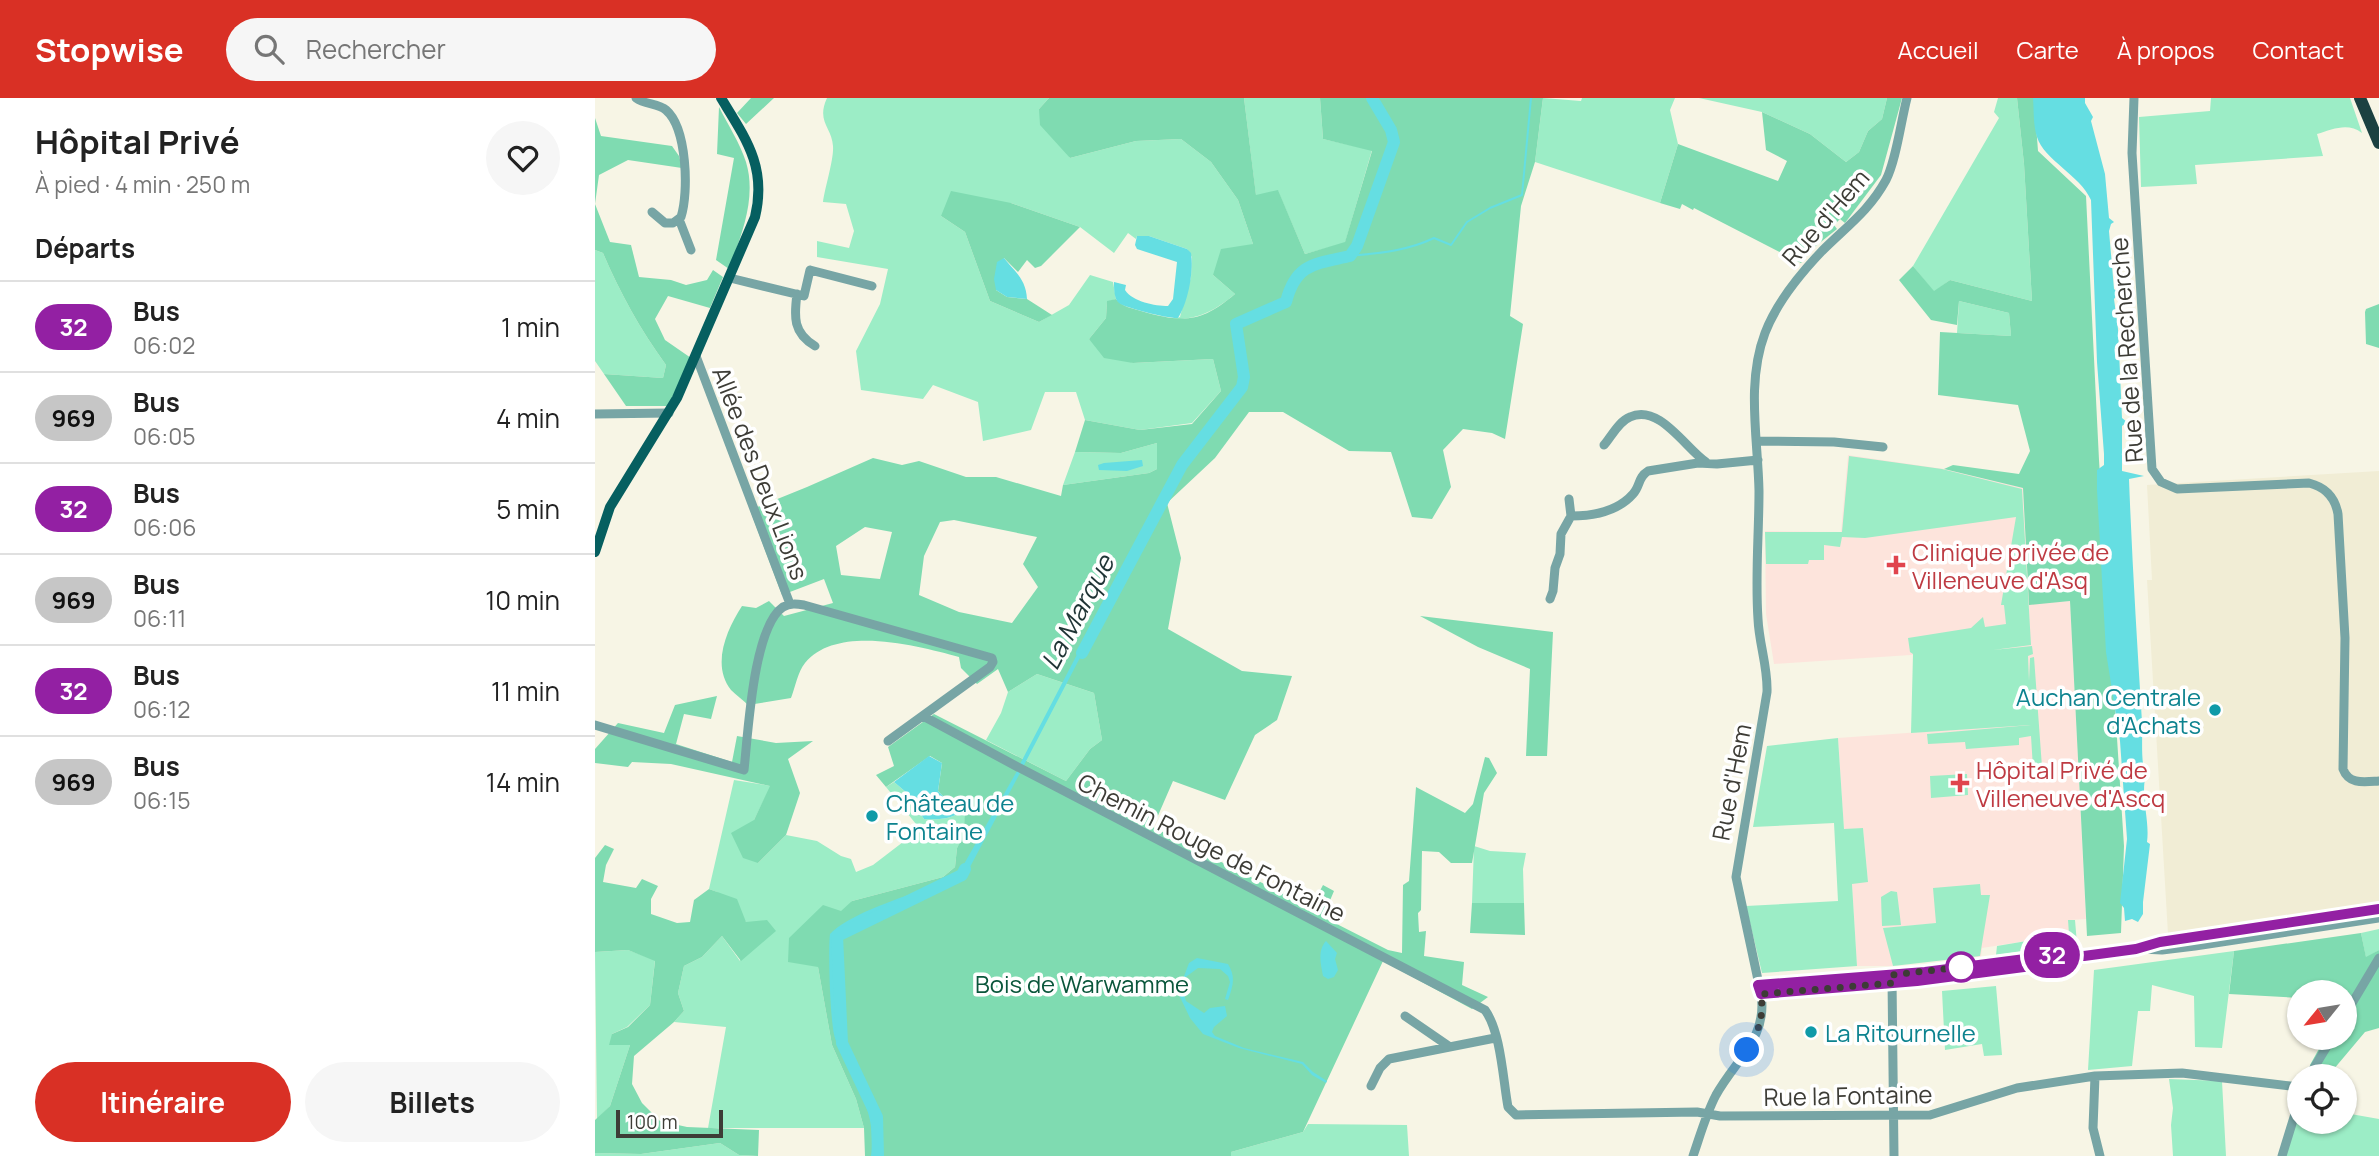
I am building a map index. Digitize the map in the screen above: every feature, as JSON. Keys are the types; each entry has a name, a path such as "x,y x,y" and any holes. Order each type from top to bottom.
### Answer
{"highway":[{"path":"2360,98 2379,143"}],"main road":[{"path":"595,552 610,507 669,413 755,217 759,186 757,166 749,146 721,98"}],"street":[{"path":"636,98 665,109 675,124 687,174 679,219 691,250"},
{"name":"Rue d'Hem","path":"1693,1156 1721,1087 1758,1031 1762,1013 1736,877 1767,692 1767,668 1758,620 1755,373 1769,325 1809,265 1857,220 1882,187 1892,165 1907,98"},
{"name":"Rue de la Recherche","path":"2134,98 2132,153 2152,469 2161,482 2177,489 2309,483 2323,488 2332,497 2338,514 2345,638 2343,769 2347,777 2354,781 2379,781"},
{"path":"652,212 665,223 679,219"},
{"path":"730,278 804,296 810,270 872,286"},
{"path":"797,294 796,326 803,338 815,346"},
{"name":"Allée des Deux Lions","path":"696,356 790,604"},
{"path":"595,414 669,413"},
{"path":"1604,445 1625,419 1643,416 1670,426 1706,463"},
{"path":"1757,441 1834,442 1883,447"},
{"path":"1571,516 1598,514 1627,499 1635,492 1642,476 1648,471 1706,463 1758,460"},
{"path":"1550,599 1560,554 1561,534 1571,516 1569,499"},
{"path":"595,724 744,770 750,708 760,649 776,615 790,604 804,605 992,658 990,667 888,741"},
{"name":"Chemin Rouge de Fontaine","path":"923,716 1485,1010"},
{"path":"1759,989 1892,979 2062,954 2084,956 2379,909"},
{"path":"2178,939 2379,918"},
{"path":"2357,995 2379,958"},
{"path":"1892,979 1894,1156"},
{"name":"Rue la Fontaine","path":"1485,1010 1495,1038 1508,1107 1514,1114 1934,1114 2017,1088 2095,1076 2182,1073 2287,1086"},
{"path":"1405,1016 1450,1047"},
{"path":"1371,1086 1382,1065 1389,1059 1495,1038"},
{"path":"2095,1076 2093,1128 2100,1156"},
{"path":"2282,1156 2289,1134"}],"shaded area":[{"path":"1848,455 1944,469 2023,488 2029,604 2070,601 2086,919 2069,920 2069,934 1982,948 1981,957 1956,960 1952,922 1884,928 1893,966 1857,966 1852,883 1868,881 1863,828 1844,830 1838,738 1934,731 2028,655 2032,647 1774,664 1766,614 1765,531 1841,532"},
{"name":"Auchan Centrale d'Achats","path":"2379,471 2379,902 2168,934 2147,580 2152,580 2147,485"}],"green space":[{"path":"751,98 774,98 746,124 737,113"},
{"path":"827,98 1049,98 1039,109 1070,158 1136,141 1181,139 1211,162 1238,200 1253,244 1213,275 1235,294 1199,316 1173,319 1180,317 1191,277 1192,257 1187,249 1149,236 1137,236 1136,239 1128,233 1114,253 1080,227 1011,203 941,216 965,232 990,301 1039,322 1069,305 1090,275 1113,282 1116,299 1107,302 1106,318 1089,339 1133,363 1213,359 1221,391 1192,423 1140,430 1085,420 1076,392 1045,392 1031,430 983,441 978,402 933,385 923,399 861,390 856,351 880,304 888,269 817,257 817,241 849,248 854,231 846,204 823,202 833,152 832,139 823,113"},
{"name":"Bois de Warwamme","path":"1049,98 1244,98 1256,195 1278,190 1305,254 1345,242 1372,151 1323,139 1320,98 1543,98 1535,162 1521,206 1510,316 1523,324 1505,439 1492,433 1463,429 1443,450 1451,487 1432,519 1412,517 1391,452 1349,451 1283,412 1249,412 1215,458 1167,503 1181,558 1168,629 1242,671 1292,676 1277,720 1255,735 1225,800 1173,781 1153,827 1311,908 1323,885 1334,891 1323,917 1388,950 1402,953 1403,885 1409,881 1416,787 1465,813 1473,804 1485,757 1489,758 1497,773 1484,793 1472,863 1451,863 1439,852 1422,851 1421,910 1418,913 1419,932 1426,931 1424,956 1464,962 1462,985 1488,997 1472,1009 1383,961 1303,1132 1231,1152 1231,1156 865,1156 864,1128 856,1099 832,1045 818,967 788,962 789,938 823,905 841,911 852,901 943,877 955,867 957,848 963,836 966,804 945,798 938,791 942,763 930,756 886,787 876,775 894,766 888,747 934,714 1066,781 1090,749 1102,740 1094,693 1037,674 1008,692 998,669 977,684 961,668 959,657 879,641 837,644 819,651 803,666 791,698 748,705 731,690 722,670 723,647 742,606 756,608 769,601 784,616 833,603 824,579 782,595 750,510 873,458 902,465 919,461 966,477 996,477 1061,496 1063,485 1149,473 1157,469 1157,443 1121,453 1075,452 1085,420 1140,430 1192,424 1221,391 1213,359 1133,363 1104,358 1089,339 1106,318 1107,301 1116,299 1131,308 1180,319 1212,311 1235,294 1213,275 1221,249 1253,244 1238,200 1211,162 1181,139 1136,141 1070,158 1040,125 1039,109","holes":["954,520 1037,537 1023,564 1038,587 1012,623 959,612 919,595 924,556 940,522","865,527 892,532 880,579 841,575 836,546"]},
{"path":"1244,98 1320,98 1323,139 1372,150 1345,243 1305,254 1278,191 1256,196"},
{"path":"1543,98 1581,101 1582,98 1675,98 1670,110 1678,144 1660,203 1535,162"},
{"path":"1699,98 1887,98 1882,119 1868,131 1859,152 1846,162 1810,134 1762,112"},
{"path":"1887,98 1902,98 1881,175 1845,223 1840,219 1834,225 1837,229 1812,249 1801,263 1694,208 1693,210 1682,204 1680,209 1660,203 1678,144 1778,181 1787,161 1766,150 1762,112 1810,134 1846,162 1859,152 1868,131 1882,119"},
{"path":"1998,98 2017,98 2024,164 2032,301 1950,280 1934,292 1913,266 1999,118 1994,112"},
{"path":"2017,98 2034,98 2038,151 2086,196 2099,460 2124,846 2121,933 2087,936 2070,601 2029,605 2023,488 1944,469 1953,465 2019,474 2030,451 2018,405 1938,395 1940,332 2011,336 2009,313 1959,301 1957,325 1931,320 1899,280 1913,266 1934,291 1950,280 2032,301 2024,164"},
{"path":"2211,98 2350,98 2362,133 2346,127 2317,134 2323,156 2195,165 2197,184 2141,187 2139,117 2210,111"},
{"path":"719,107 741,148 750,189 746,217 729,269 716,260 734,158 717,154"},
{"path":"595,118 601,136 672,146 679,156 682,168 628,160 599,175 595,204"},
{"path":"951,191 1011,203 1080,227 1041,266 1035,268 1027,260 1018,272 1004,258 996,290 1007,297 1027,299 1052,315 1039,322 990,301 965,232 941,216"},
{"path":"595,204 610,242 631,245 639,277 671,280 686,285 707,280 713,270 723,277 710,308 668,296 655,319 665,340 691,358 668,406 626,406 604,374 663,378 666,365 631,310 603,253 595,250"},
{"path":"595,250 603,253 631,310 666,365 663,378 604,374 595,361"},
{"path":"1959,301 2009,313 2011,336 1957,333"},
{"path":"2379,304 2379,348 2366,344 2365,312 2366,309"},
{"path":"1157,443 1157,469 1149,473 1063,485 1075,452 1121,453"},
{"path":"1849,456 1942,469 2022,489 2031,645 1993,650 2032,646 2033,654 2028,656 2029,681 2030,658 2034,657 2042,767 2033,768 2031,736 2019,738 2019,745 1966,749 1965,742 1928,744 1927,734 2031,725 1911,733 1913,654 1910,652 1908,638 1971,628 1983,617 1985,627 2006,624 2004,605 2001,605 2016,517 1865,538 1842,537 1840,547 1824,545 1824,560 1809,560 1808,564 1766,564 1765,532 1842,532"},
{"path":"1420,616 1553,632 1547,756 1526,756 1530,669 1478,647"},
{"path":"1037,674 1094,693 1102,740 1090,749 1066,781 986,740 1001,713 1008,692"},
{"path":"717,696 711,719 684,714 676,744 732,762 737,736 776,743 813,741 788,759 800,793 786,835 758,863 743,858 731,833 754,820 770,786 671,764 632,762 628,767 595,763 595,749 618,723 664,733 675,705"},
{"path":"1838,738 1844,829 1863,828 1868,882 1852,884 1857,966 1762,973 1746,906 1838,901 1834,823 1753,827 1767,746"},
{"path":"1967,774 1968,795 1931,798 1930,776"},
{"path":"734,780 771,786 754,820 758,863 786,835 817,841 851,859 856,872 873,865 920,829 886,787 894,782 907,793 924,819 946,818 966,809 963,837 957,848 955,867 943,877 852,901 818,967 832,1045 856,1099 864,1128 708,1128 726,1027 674,1022 684,1011 678,993 684,966 702,957 722,936 740,961 746,922 717,892 709,889"},
{"path":"605,845 614,849 606,865 603,882 636,888 642,879 658,886 651,899 651,914 677,923 690,922 694,900 709,889 737,899 746,922 767,920 776,931 741,961 722,936 702,957 684,966 678,993 684,1011 634,1056 632,1084 642,1103 660,1121 687,1127 759,1130 758,1156 739,1155 720,1143 641,1154 595,1153 595,1120 610,1106 630,1045 609,1045 612,1034 628,1027 650,1005 655,961 628,950 595,952 595,858"},
{"path":"1474,846 1490,851 1526,853 1523,869 1524,903 1472,903"},
{"path":"1980,884 1981,895 1990,895 1980,956 1893,966 1883,928 1936,923 1933,888"},
{"path":"1891,891 1897,892 1901,925 1882,926 1881,897"},
{"path":"1472,903 1524,903 1525,935 1470,933"},
{"path":"2068,920 2075,920 2077,944 1996,955 1997,946 2069,934"},
{"path":"2379,929 2379,950 2366,958 2361,933"},
{"path":"2361,933 2366,957 2379,950 2379,1028 2365,1032 2357,1042 2357,980 2287,980 2287,997 2229,994 2234,951"},
{"path":"628,950 655,960 650,1005 627,1027 612,1034 630,1045 610,1106 597,1119 595,952"},
{"path":"2234,951 2222,1048 2195,1047 2194,996 2152,985 2150,1011 2138,1011 2132,1066 2088,1070 2094,970"},
{"path":"1996,986 2002,1055 1984,1056 1982,1044 1945,1050 1942,991"},
{"path":"2318,1050 2350,1050 2338,1064 2311,1064"},
{"path":"2169,1079 2222,1081 2226,1156 2173,1156 2173,1108"},
{"path":"2357,1115 2379,1119 2379,1156 2280,1156 2288,1134 2357,1134"},
{"path":"1308,1124 1407,1125 1409,1156 1231,1156 1231,1152 1303,1132"},
{"path":"720,1143 739,1155 757,1156 595,1156 595,1153 641,1154"}],"water":[{"path":"2033,98 2085,98 2093,117 2091,121 2105,174 2109,218 2114,222 2109,231 2114,289 2119,293 2114,299 2122,418 2127,422 2122,426 2122,471 2144,476 2129,479 2142,757 2146,774 2144,799 2147,842 2150,844 2143,914 2138,922 2132,919 2125,921 2124,908 2120,903 2127,839 2120,741 2106,652 2097,490 2097,470 2104,465 2104,454 2097,362 2091,200 2079,183 2041,145 2035,128"},
{"path":"1137,236 1149,236 1187,249 1191,253 1189,287 1178,318 1130,308 1116,299 1114,282 1126,285 1125,290 1133,298 1145,302 1168,306 1173,299 1177,262 1137,249"},
{"path":"1004,258 1022,281 1027,299 1007,297 996,290 994,279 997,262"},
{"path":"1142,460 1143,466 1127,471 1099,470 1098,465 1104,463"},
{"path":"1181,461 1186,463 1166,493 1023,767 1019,766 1147,520"},
{"path":"929,756 942,763 938,791 945,798 966,804 966,809 956,815 941,819 924,819 907,793 894,782"},
{"path":"1017,771 1020,773 970,867 953,884 848,927 834,940 840,1038 874,1112 876,1156 871,1156 872,1138 867,1108 841,1054 833,1030 830,934 872,909 956,878"},
{"path":"1326,941 1337,953 1335,959 1338,970 1334,977 1328,979 1323,976 1320,958"},
{"path":"1197,958 1228,964 1233,982 1228,1000 1225,999 1230,982 1220,969 1198,968 1183,979 1189,963"},
{"path":"1181,985 1186,1001 1204,1013 1210,1008 1225,1006 1227,1016 1214,1027 1212,1032 1215,1036 1244,1048 1303,1062 1327,1081 1326,1083 1312,1075 1302,1064 1239,1048 1203,1034 1190,1018 1179,995"}],"waterway":[{"name":"La Marque","path":"1082,653 1182,465 1242,387 1244,377 1236,324 1286,302 1290,289 1301,272 1317,264 1350,256 1357,246 1394,142 1391,130 1372,98"},
{"path":"1350,256 1403,249 1434,238 1451,245 1467,222 1490,208 1522,195 1531,98"},
{"name":"La Marque","path":"878,1156 877,1117 842,1043 837,936 962,875 965,869"}],"bus line":[{"name":"32","path":"2069,961 1917,981 1761,994 1758,985 1925,972 2062,954 2084,956 2379,909"}],"place":[{"name":"Clinique privée de Villeneuve d'Asq","path":"1896,565"},
{"name":"Auchan Centrale d'Achats","path":"2215,710"},
{"name":"Hôpital Privé de Villeneuve d'Ascq","path":"1960,783"},
{"name":"Château de Fontaine","path":"872,816"},
{"name":"La Ritournelle","path":"1811,1032"}],"route":[{"path":"1747,1050 1760,1027 1763,1008 1761,994 1893,983 1892,975 1961,967"}]}
